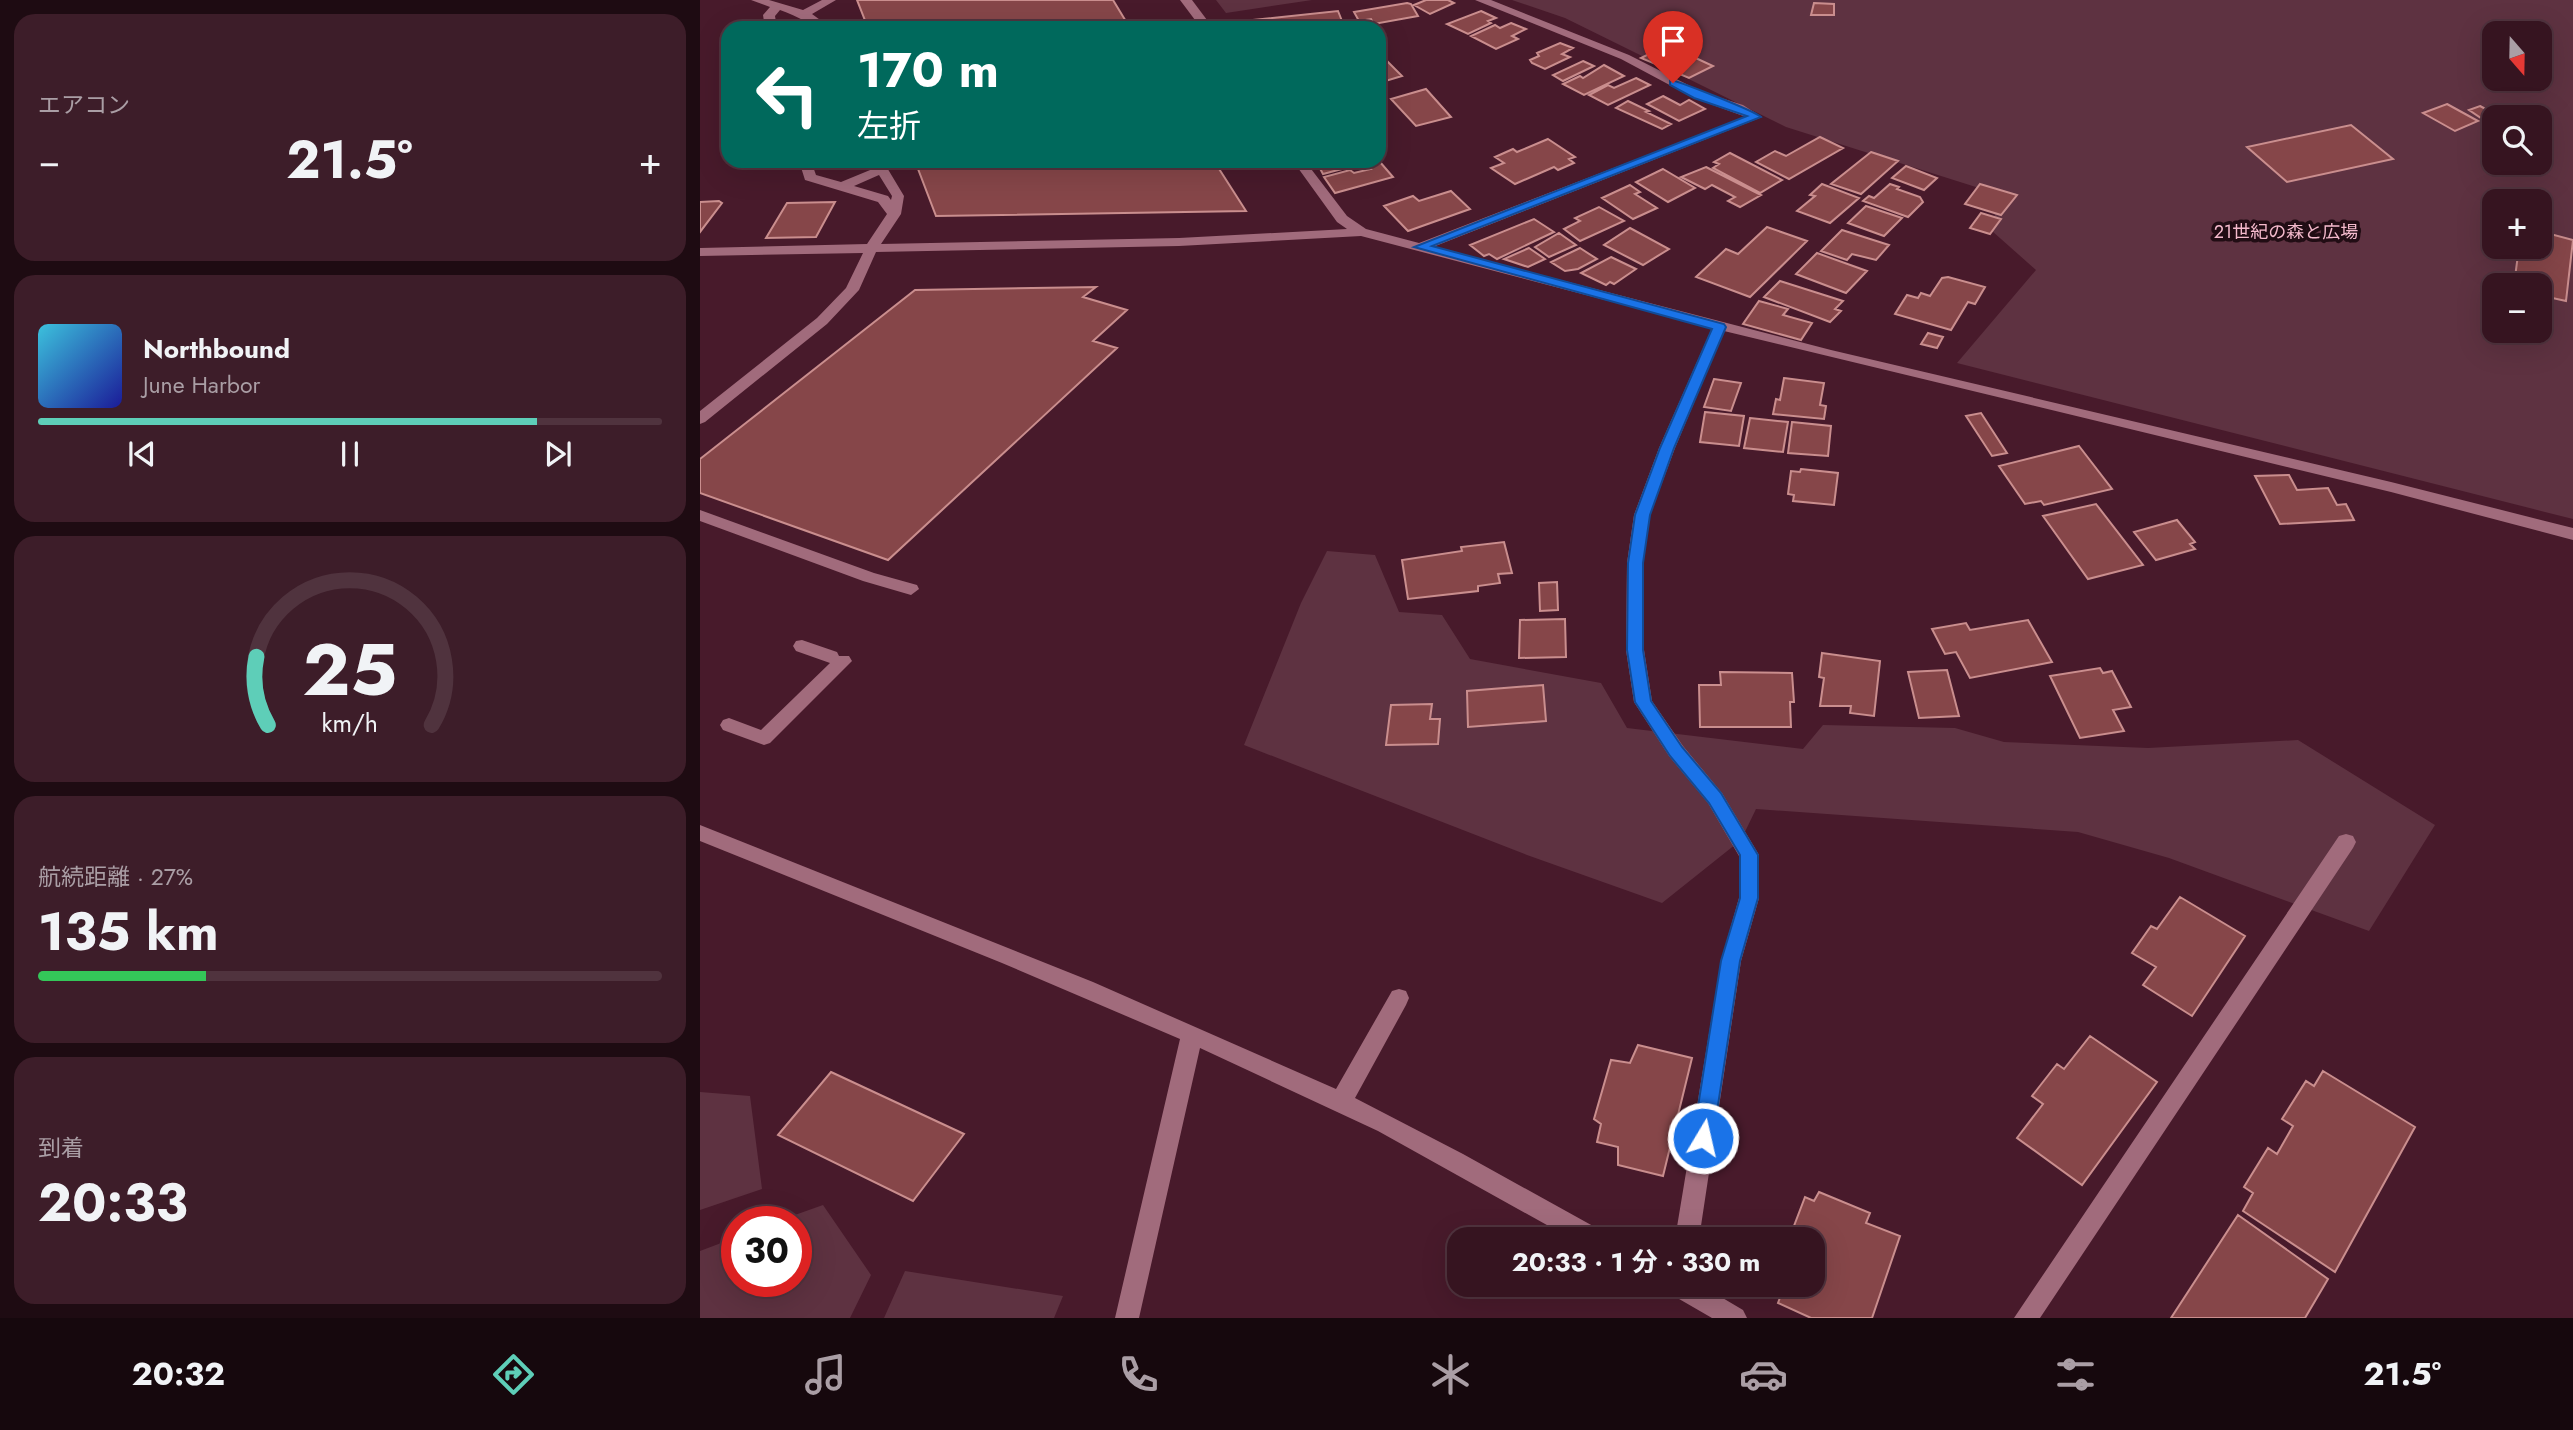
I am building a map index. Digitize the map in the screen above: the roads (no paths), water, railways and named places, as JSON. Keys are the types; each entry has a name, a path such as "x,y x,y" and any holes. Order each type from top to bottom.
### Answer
{"street":[{"path":"757,0 804,14 814,21"},
{"path":"804,14 830,0"},
{"path":"1186,0 1202,21"},
{"path":"1420,247 1756,117 1739,108 1698,95 1625,57 1481,0"},
{"path":"770,21 769,15 778,6"},
{"path":"807,168 810,177 883,199 894,214"},
{"path":"844,186 874,168"},
{"path":"700,419 822,321 852,290 871,249 894,214 898,196 881,168"},
{"path":"1305,168 1342,219 1361,232"},
{"path":"700,252 1179,242 1361,232 1719,327 2573,534"},
{"path":"1689,1227 1731,961 1749,898 1749,855 1715,798 1676,751 1643,702 1635,650 1635,563 1642,515 1667,448 1719,327"},
{"path":"700,515 869,577 911,589"},
{"path":"729,725 764,738 837,659 802,646"},
{"path":"700,833 1108,996 1340,1103 1573,1227"},
{"path":"2026,1318 2346,842"},
{"path":"1340,1103 1399,998"},
{"path":"1127,1318 1192,1034"},
{"path":"1699,1297 1735,1318"}],"park label":[{"name":"21世紀の森と広場","path":"2286,232"}]}
